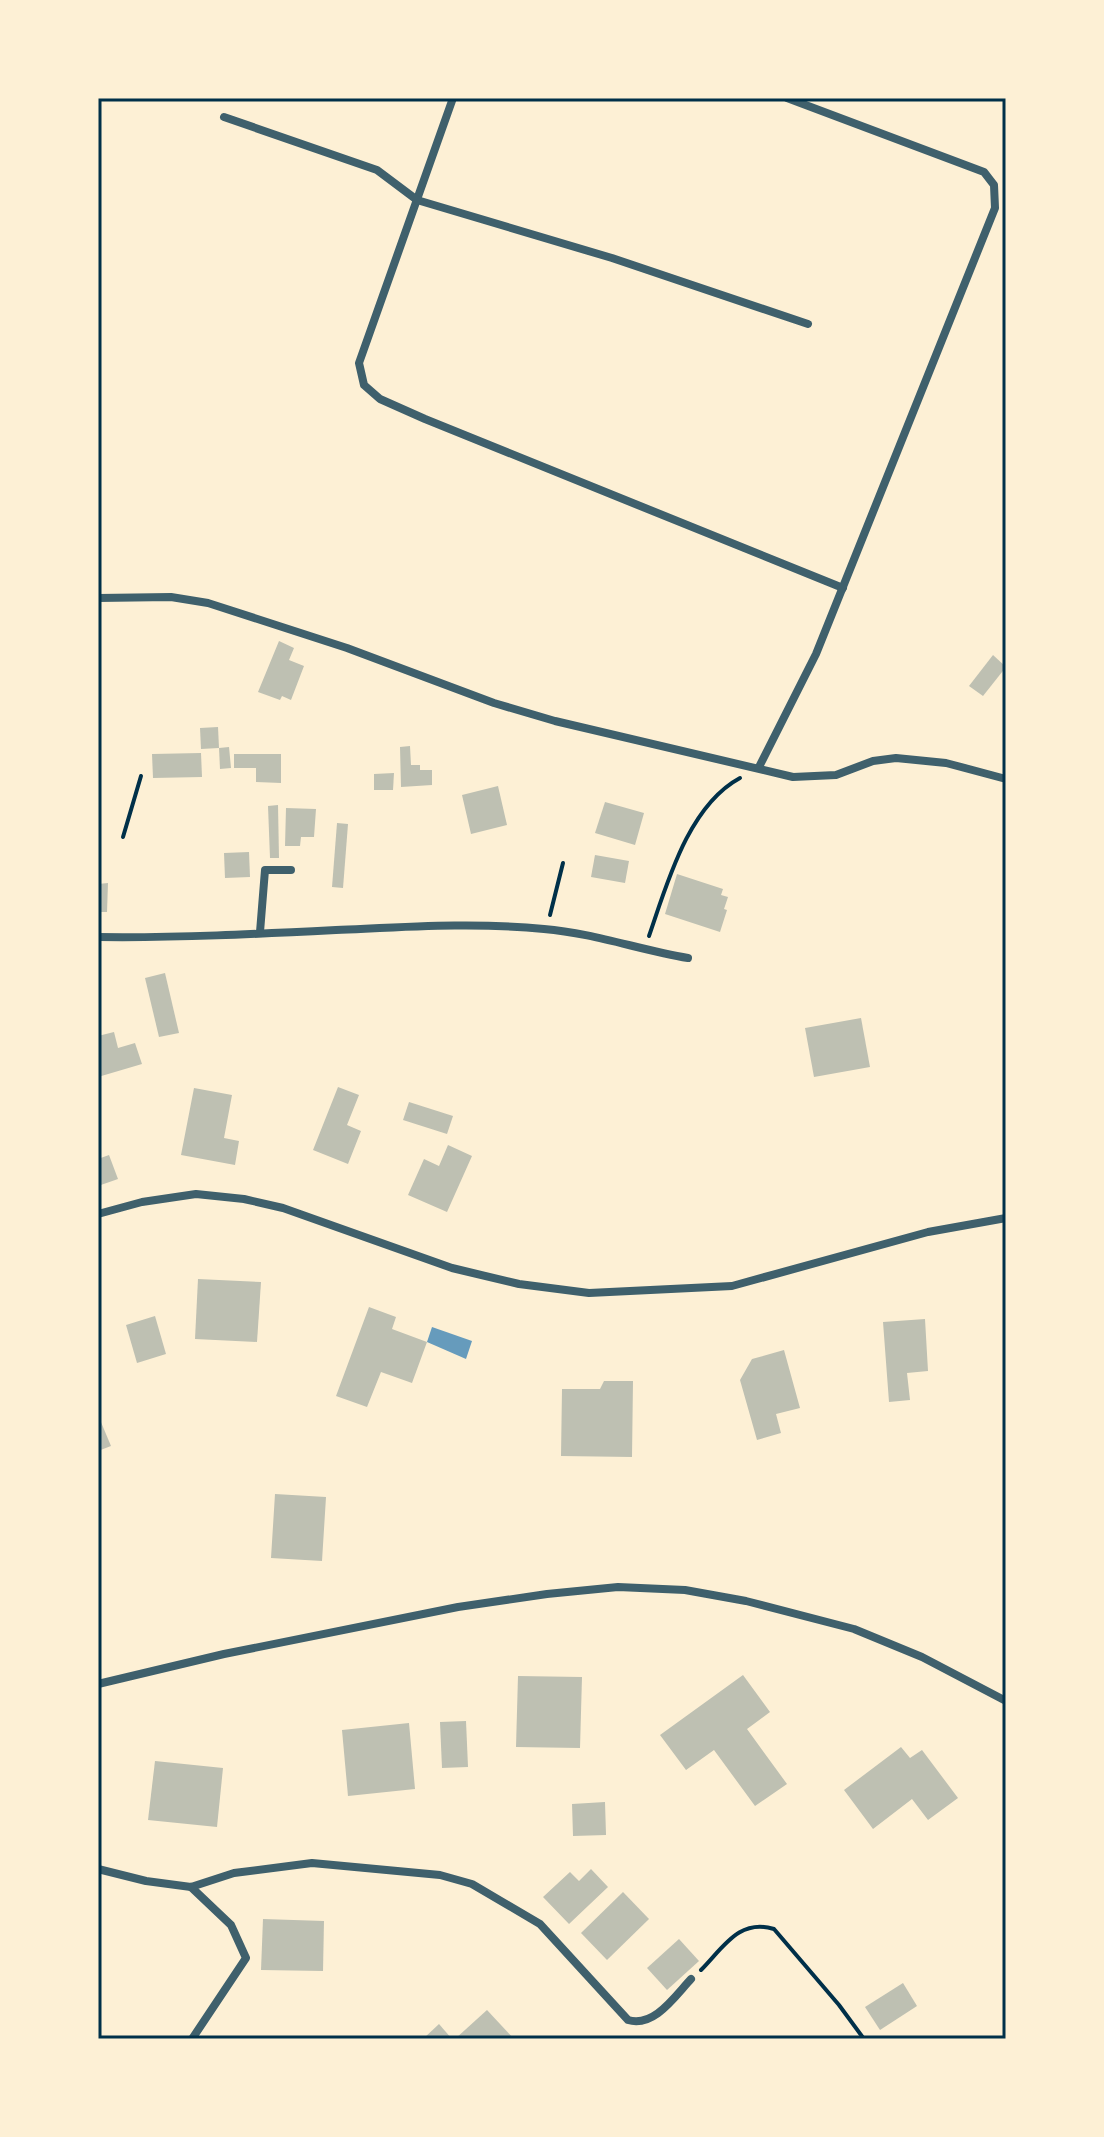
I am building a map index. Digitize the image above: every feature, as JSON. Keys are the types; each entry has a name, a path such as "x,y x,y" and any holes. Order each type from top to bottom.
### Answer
{"street":[{"path":"453,98 359,363 364,385 380,399 425,419 843,588"},
{"path":"759,767 816,654 995,208 994,185 984,172 787,98"},
{"path":"224,117 377,170 417,200 612,258 808,324"},
{"path":"98,598 171,597 208,603 347,648 540,717 793,777 818,778 844,773 873,761 919,759 1006,779"},
{"path":"260,932 265,870 291,870"},
{"path":"98,937 144,938 439,926 546,929 688,958"},
{"path":"98,1214 142,1202 196,1194 244,1199 283,1208 452,1268 519,1284 589,1293 732,1286 928,1232 1006,1218"},
{"path":"98,1684 238,1651 458,1607 618,1587 685,1590 731,1598 854,1629 922,1657 1006,1701"},
{"path":"98,1869 146,1881 191,1887 234,1873 312,1863 440,1875 472,1884 540,1924 628,2020 638,2023 648,2020 691,1979"},
{"path":"191,1887 231,1925 246,1958 192,2039"}],"path":[{"path":"644,950 671,872 704,807 730,783 759,767"},
{"path":"123,837 141,776"},
{"path":"546,929 563,863"},
{"path":"691,1979 737,1934 751,1925 774,1929 864,2039"}],"water":[{"path":"432,1327 472,1341 466,1359 427,1342"}],"building":[{"path":"279,641 294,648 289,660 304,666 291,700 282,696 280,700 258,692"},
{"path":"993,655 1006,667 983,696 969,686"},
{"path":"218,727 219,748 201,749 200,728"},
{"path":"410,746 411,765 420,765 420,770 432,770 432,785 401,787 400,747"},
{"path":"229,747 231,768 220,769 219,748"},
{"path":"201,753 202,777 153,778 152,754"},
{"path":"234,754 281,754 281,783 256,782 256,768 234,768"},
{"path":"394,773 393,790 374,790 374,774"},
{"path":"498,786 507,825 471,834 462,795"},
{"path":"605,802 644,813 635,845 595,833"},
{"path":"278,805 279,858 270,858 268,806"},
{"path":"286,808 316,809 314,837 301,837 300,846 285,846"},
{"path":"337,823 348,824 343,888 332,887"},
{"path":"249,852 250,877 225,878 224,853"},
{"path":"595,855 629,861 625,883 591,877"},
{"path":"677,874 723,889 721,895 728,897 720,932 665,914"},
{"path":"108,883 107,912 98,912 98,884"},
{"path":"165,973 179,1033 159,1037 145,978"},
{"path":"861,1018 870,1067 814,1077 805,1028"},
{"path":"114,1032 118,1048 135,1043 142,1064 98,1077 98,1036"},
{"path":"338,1087 359,1095 347,1125 361,1131 348,1164 313,1150"},
{"path":"194,1088 232,1095 224,1138 239,1141 235,1165 181,1155"},
{"path":"409,1102 453,1116 447,1134 403,1120"},
{"path":"448,1145 472,1156 447,1212 408,1195 424,1159 439,1166"},
{"path":"109,1155 118,1179 98,1186 98,1159"},
{"path":"198,1279 261,1282 257,1342 195,1339"},
{"path":"369,1307 396,1317 392,1329 427,1342 412,1383 381,1372 367,1407 336,1396"},
{"path":"155,1316 166,1354 137,1363 126,1325"},
{"path":"925,1319 928,1371 907,1373 910,1400 889,1402 883,1322"},
{"path":"784,1350 800,1408 776,1414 781,1433 757,1440 740,1380 752,1359"},
{"path":"604,1381 633,1381 632,1457 561,1456 562,1389 600,1389"},
{"path":"98,1415 111,1446 98,1451"},
{"path":"275,1494 326,1497 322,1561 271,1558"},
{"path":"743,1675 770,1712 747,1729 787,1784 755,1806 714,1750 686,1770 660,1735"},
{"path":"518,1676 582,1677 580,1748 516,1747"},
{"path":"466,1721 468,1767 442,1768 440,1722"},
{"path":"409,1723 415,1789 348,1796 342,1730"},
{"path":"901,1747 910,1758 922,1750 958,1798 928,1820 912,1799 873,1829 844,1790"},
{"path":"155,1761 223,1768 217,1827 148,1820"},
{"path":"605,1802 606,1835 573,1836 572,1804"},
{"path":"591,1869 608,1887 569,1924 543,1897 570,1872 579,1881"},
{"path":"623,1892 649,1919 607,1960 581,1933"},
{"path":"263,1919 324,1921 323,1971 261,1970"},
{"path":"679,1939 699,1961 667,1990 647,1968"},
{"path":"903,1983 917,2006 880,2030 865,2007"},
{"path":"487,2010 514,2039 455,2039"},
{"path":"439,2024 452,2039 423,2039"}]}
